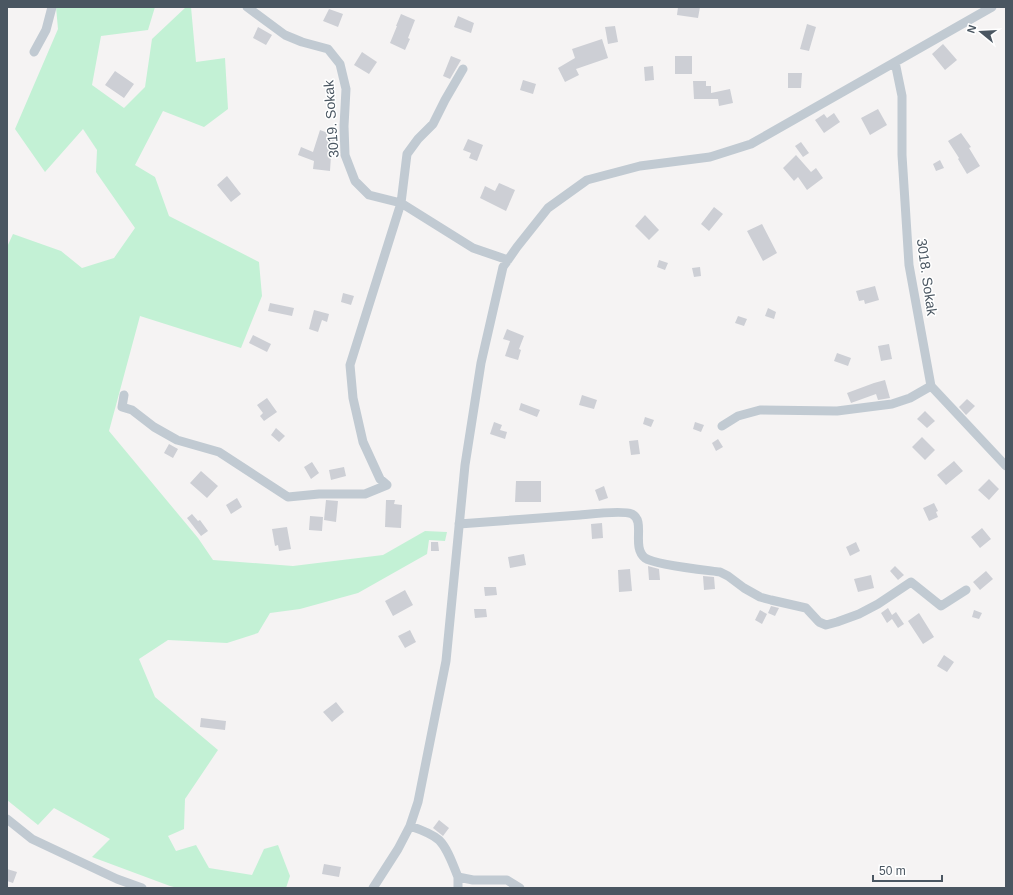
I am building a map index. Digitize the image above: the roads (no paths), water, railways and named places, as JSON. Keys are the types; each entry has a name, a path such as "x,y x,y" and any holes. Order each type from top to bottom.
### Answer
{"street":[{"path":"34,52 46,30 52,7"},
{"name":"3019. Sokak","path":"247,7 285,35 302,42 328,49 340,64 346,89 344,126 345,155 355,181 369,195 401,203 473,248 508,260"},
{"path":"373,888 398,849 410,826 418,802 446,661 465,465 481,363 503,267 517,247 548,208 588,180 640,166 710,157 751,144 992,7"},
{"name":"3018. Sokak","path":"895,62 902,96 902,155 909,265 931,386"},
{"path":"124,395 122,407 132,410 154,427 177,440 219,452 288,497 319,494 365,494 387,485 380,479 363,442 353,398 350,365 401,203 407,154 418,139 433,124 445,100 464,69"},
{"path":"722,426 738,416 760,410 837,411 892,404 910,398 931,386 1006,466"},
{"path":"459,524 623,512 632,514 638,521 638,545 645,558 663,564 720,572 744,588 760,596 806,608 819,622 826,625 859,614 878,604 911,582 941,606 966,590"},
{"path":"7,819 32,839 117,879 142,888"},
{"path":"410,826 420,829 439,840 449,854 458,877 458,888"},
{"path":"458,877 474,880 507,880 520,888"}]}
